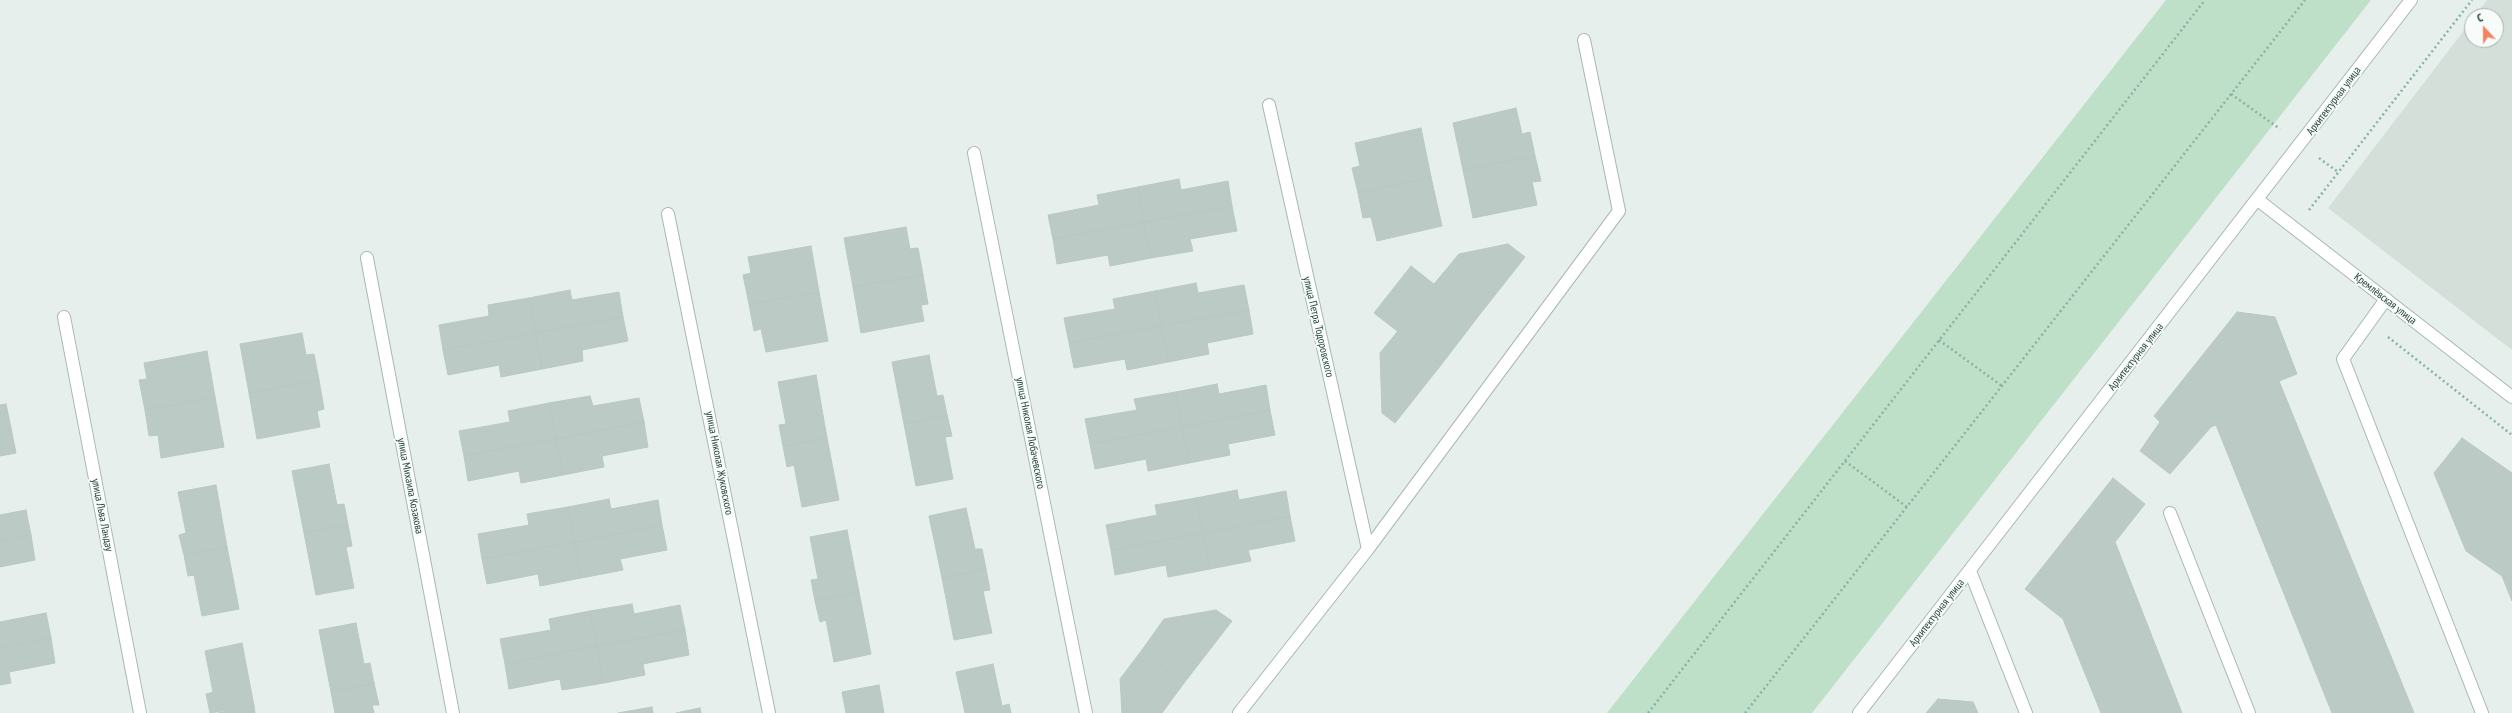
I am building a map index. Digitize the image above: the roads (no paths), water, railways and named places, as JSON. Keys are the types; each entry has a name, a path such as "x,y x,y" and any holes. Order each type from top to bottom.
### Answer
{"street":[{"name":"Архитектурная улица","path":"1859,713 2258,200 2411,0"},
{"path":"1239,713 1368,549 1619,211 1584,40"},
{"name":"улица Петра Тодоровского","path":"1269,105 1368,549"},
{"name":"улица Николая Лобачевского","path":"974,153 1086,713"},
{"name":"Кремлёвская улица","path":"2258,200 2512,397"},
{"name":"улица Николая Жуковского","path":"668,214 769,713"},
{"name":"улица Михаила Козакова","path":"367,258 453,713"},
{"path":"2386,299 2342,359 2482,713"},
{"name":"улица Льва Ландау","path":"64,317 140,713"},
{"path":"2170,513 2249,713"},
{"path":"1970,571 2026,713"}]}
